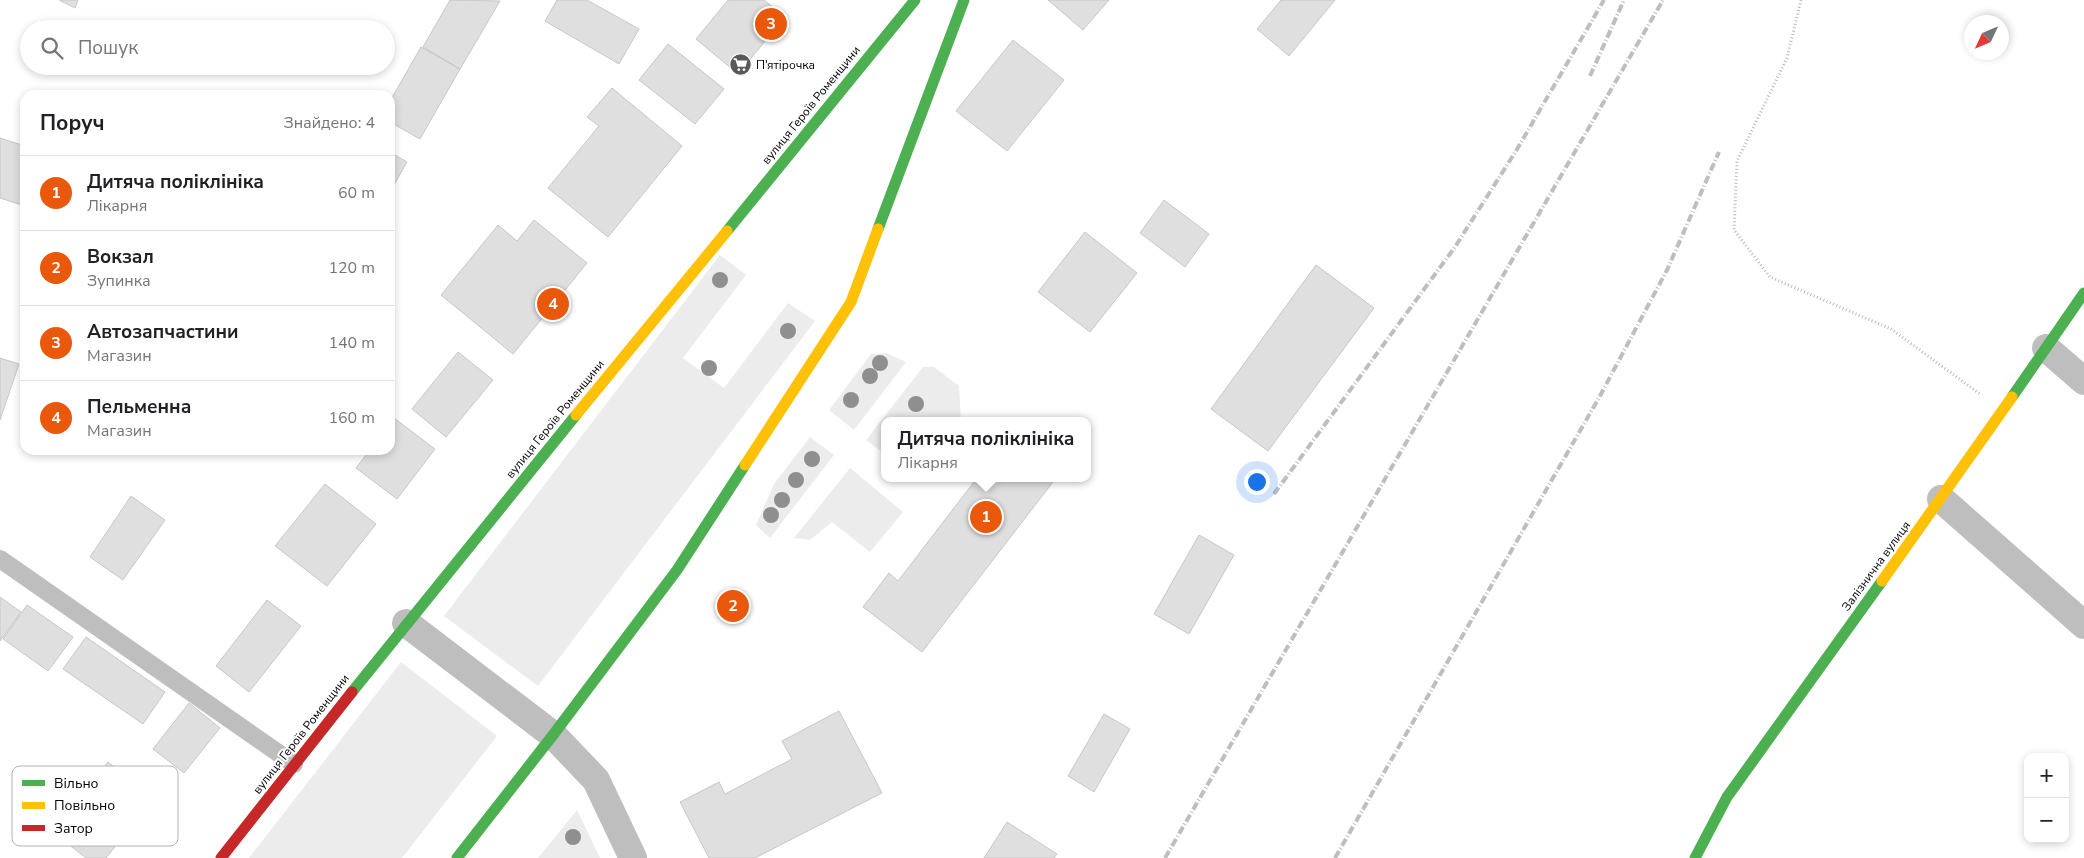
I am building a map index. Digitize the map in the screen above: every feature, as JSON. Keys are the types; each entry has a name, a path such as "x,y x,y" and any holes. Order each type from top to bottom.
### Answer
{"street":[{"name":"вулиця Героїв Роменщини","path":"221,858 406,623 915,0"},
{"path":"457,858 553,735 676,570 851,302 964,0"},
{"name":"Залізнична вулиця","path":"1695,858 1727,797 1941,499 2084,293"},
{"path":"2046,348 2084,381"},
{"path":"1941,499 2084,625"},
{"path":"406,623 553,735 596,780 633,858"}],"lane":[{"path":"0,559 294,764"}],"path":[{"path":"1801,0 1787,58 1737,161 1734,230 1770,277 1891,329 2001,410"}],"shaded area":[{"path":"720,255 746,275 683,358 724,388 788,303 815,321 538,686 444,616"},
{"path":"886,353 906,362 854,430 829,410 871,354"},
{"path":"923,367 934,367 959,386 961,417 884,417"},
{"path":"881,421 881,451 866,440"},
{"path":"810,437 834,455 770,538 756,525 774,484"},
{"path":"850,468 903,512 870,552 832,522 810,540 794,538"},
{"path":"401,662 497,736 402,858 249,858"},
{"path":"577,810 600,858 538,858"}],"building":[{"path":"59,0 78,0 75,8"},
{"path":"450,0 500,1 460,69 423,47"},
{"path":"557,0 587,0 639,29 619,64 545,21"},
{"path":"728,0 764,0 785,17 738,74 696,39"},
{"path":"1048,0 1109,0 1083,30"},
{"path":"1281,0 1335,0 1289,56 1257,29"},
{"path":"1013,40 1064,80 1007,151 956,111"},
{"path":"668,44 724,89 695,124 639,80"},
{"path":"421,47 460,69 420,139 395,125 395,92"},
{"path":"612,88 682,146 608,237 548,188 599,126 587,117"},
{"path":"0,138 20,144 20,204 0,198"},
{"path":"395,155 407,162 395,183"},
{"path":"1164,200 1209,234 1185,267 1140,233"},
{"path":"534,220 587,263 513,354 441,295 498,225 517,241"},
{"path":"1085,232 1137,273 1090,332 1038,292"},
{"path":"1316,265 1374,308 1268,451 1211,409"},
{"path":"458,352 493,380 446,437 412,409"},
{"path":"0,358 19,364 0,420"},
{"path":"395,419 435,449 397,499 356,468 366,455 395,455"},
{"path":"974,482 1053,482 922,652 863,607 889,573 898,581"},
{"path":"325,484 376,524 327,586 275,546"},
{"path":"131,496 165,520 123,580 90,557"},
{"path":"1199,535 1234,555 1189,634 1154,614"},
{"path":"0,597 21,612 0,641"},
{"path":"267,600 301,626 249,692 216,666"},
{"path":"27,605 73,637 48,671 3,639"},
{"path":"86,637 165,692 143,724 63,669"},
{"path":"189,703 220,728 184,773 178,768 178,766 175,766 153,749"},
{"path":"839,711 882,793 755,858 709,858 680,802 719,782 725,794 792,759 782,741"},
{"path":"1104,714 1130,729 1094,792 1068,776"},
{"path":"108,762 113,766 105,766"},
{"path":"1007,822 1057,854 1054,858 984,858"},
{"path":"71,846 116,846 106,858 86,858"}],"railway":[{"path":"1274,494 1455,247 1516,151 1604,0"},
{"path":"1590,76 1624,0"},
{"path":"1165,858 1663,0"},
{"path":"1335,858 1600,396 1667,270 1719,152"}],"traffic: fast":[{"path":"727,231 915,0"},
{"path":"878,229 964,0"},
{"path":"2012,397 2084,293"},
{"path":"352,692 576,415"},
{"path":"457,858 553,735 677,570 745,465"},
{"path":"1695,858 1727,797 1882,581"}],"traffic: slow":[{"path":"745,465 851,302 878,229"},
{"path":"576,415 727,231"},
{"path":"1882,581 2012,397"}],"traffic: jam":[{"path":"221,858 352,692"}],"place":[{"name":"Автозапчастини","path":"771,24"},
{"name":"П'ятірочка","path":"740,65"},
{"name":"Пельменна","path":"553,304"},
{"name":"Дитяча поліклініка","path":"986,517"},
{"name":"Вокзал","path":"733,606"}]}
